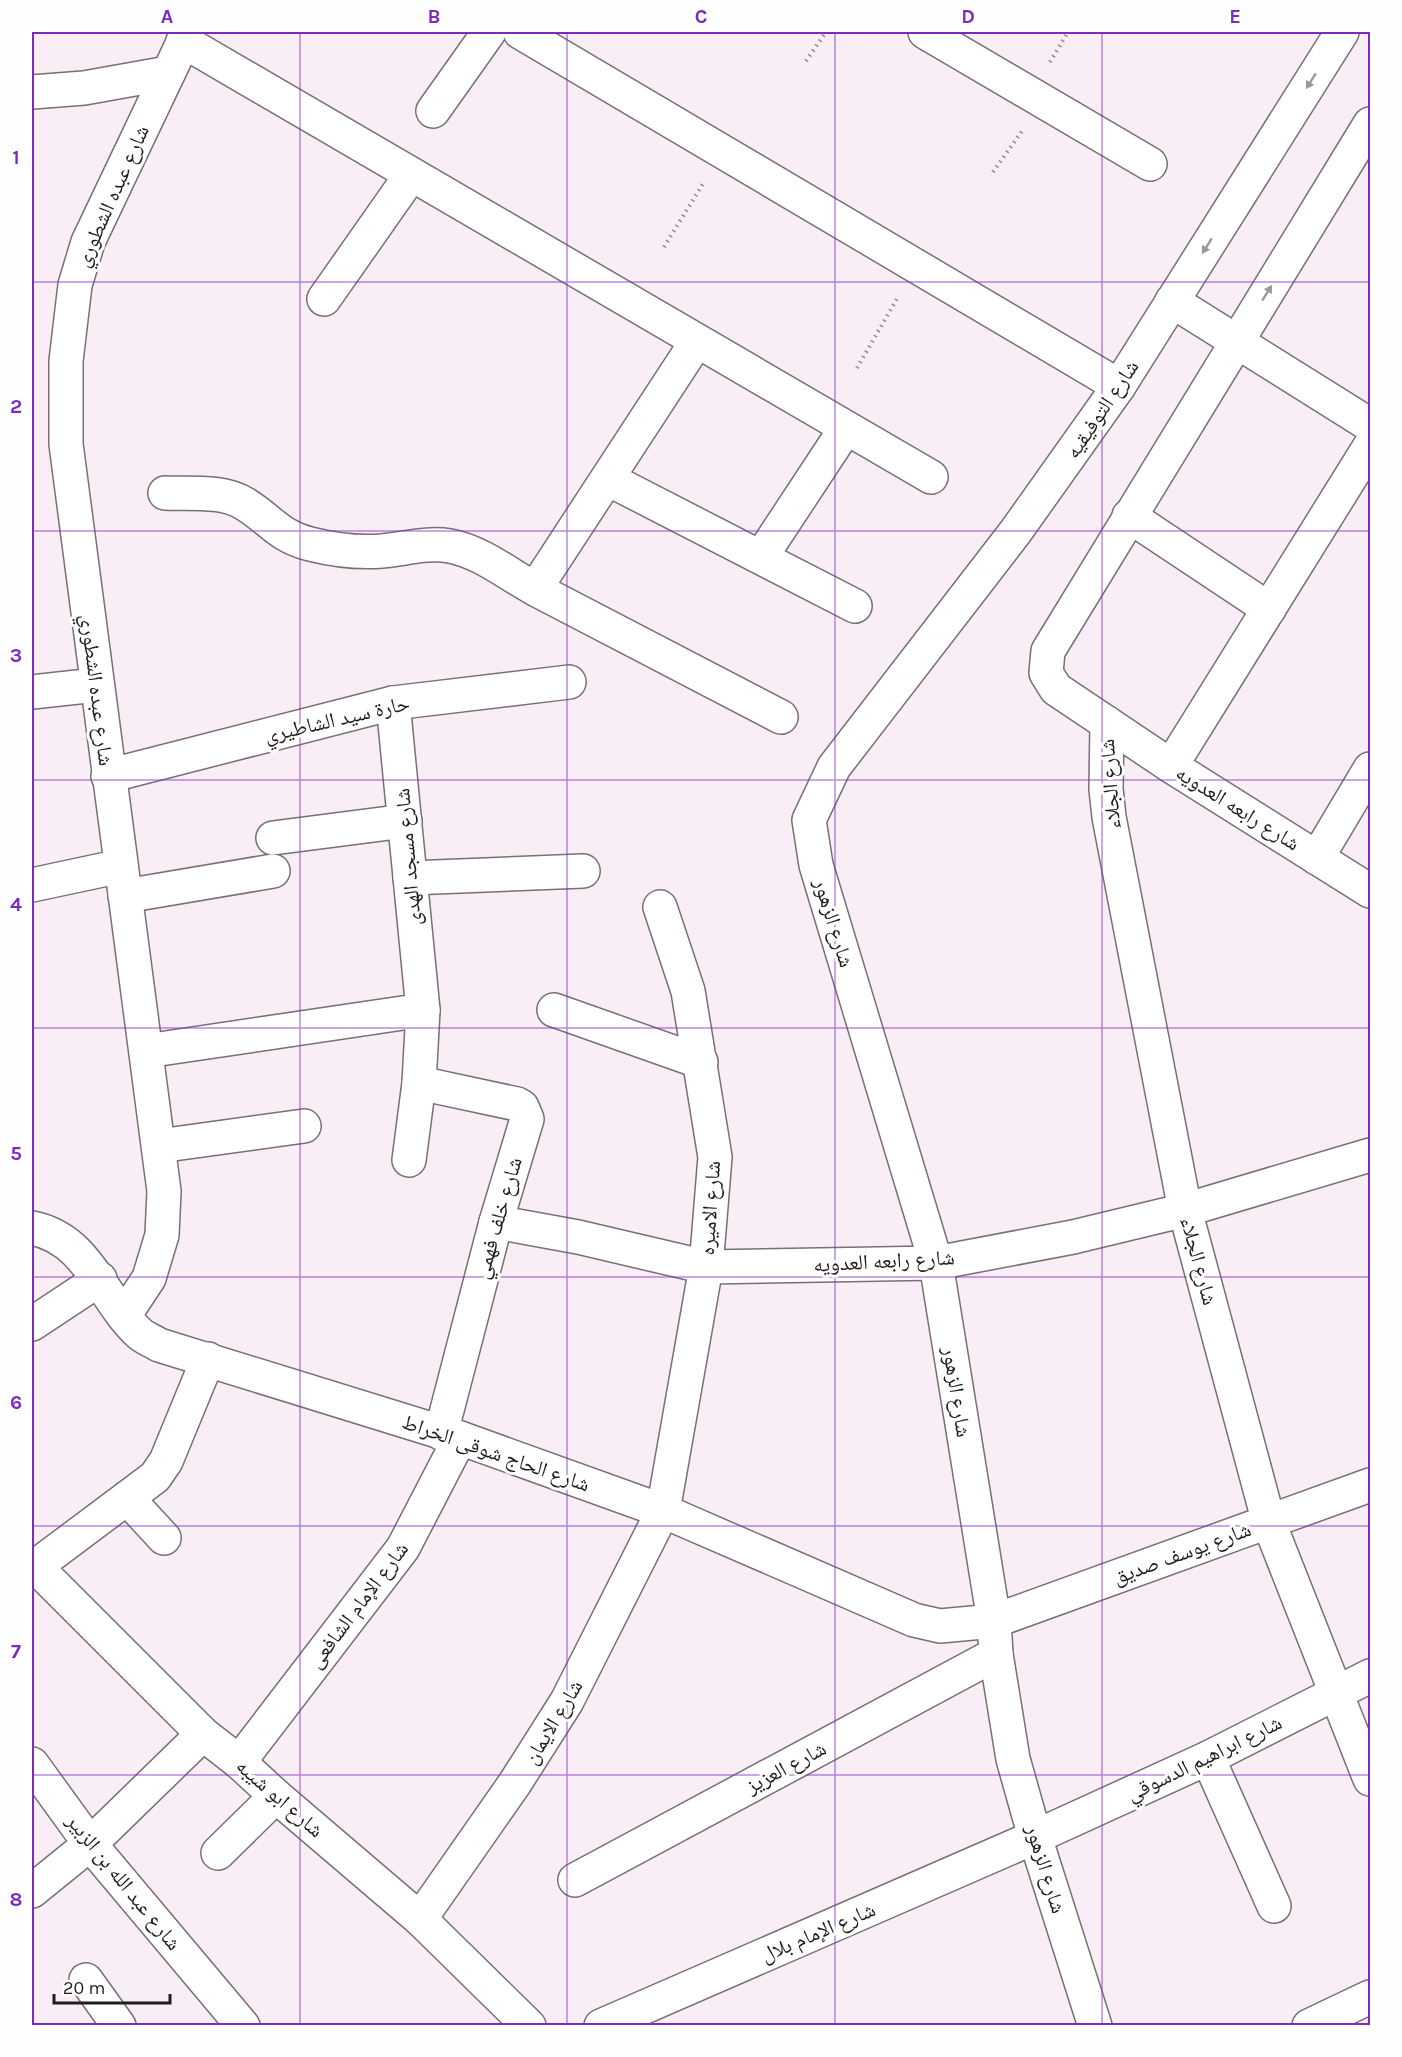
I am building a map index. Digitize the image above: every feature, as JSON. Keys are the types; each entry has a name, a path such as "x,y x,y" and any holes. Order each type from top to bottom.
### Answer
{"street":[{"path":"433,111 489,32"},
{"path":"924,32 1150,164"},
{"name":"شارع التوفيقيه","path":"834,767 1016,531 1119,386 1342,32"},
{"path":"529,34 1119,386"},
{"path":"186,36 411,174 931,477"},
{"name":"شارع عبده الشطوري","path":"124,1316 149,1278 162,1235 164,1191 66,444 67,350 75,285 88,242 186,36"},
{"path":"32,92 84,88 168,72"},
{"path":"1107,723 1056,689 1046,673 1048,651 1371,124"},
{"path":"324,299 411,174"},
{"path":"1172,302 1371,424"},
{"path":"535,589 697,341"},
{"path":"761,557 846,428"},
{"path":"1171,766 1371,446"},
{"path":"608,479 855,606"},
{"path":"165,492 233,498 246,504 289,537 332,549 358,552 429,545 449,546 469,551 535,589 781,717"},
{"path":"1129,516 1269,609"},
{"name":"حارة سيد الشاطيري","path":"108,776 393,703 568,682"},
{"path":"32,692 96,685"},
{"name":"شارع مسجد الهدى","path":"393,703 423,1010 419,1083 409,1160"},
{"name":"شارع رابعه العدويه","path":"1107,723 1171,766 1371,891"},
{"name":"شارع الجلاء","path":"1107,723 1106,789 1109,818 1185,1210 1269,1522 1335,1694 1371,1779"},
{"name":"شارع الزهور","path":"834,767 809,820 816,865 936,1263 994,1621 996,1654 1013,1759 1035,1838 1095,2025"},
{"path":"1317,858 1371,769"},
{"path":"273,838 405,821"},
{"path":"32,885 273,871"},
{"path":"410,878 583,871"},
{"name":"شارع الاميره","path":"660,907 688,991 715,1157 706,1267 663,1511"},
{"path":"146,1050 423,1010"},
{"path":"554,1010 701,1062"},
{"name":"شارع خلف فهمي","path":"419,1083 517,1104 526,1113 496,1222 450,1435"},
{"path":"159,1146 304,1126"},
{"name":"شارع رابعه العدويه","path":"496,1222 578,1237 706,1267 936,1263 1073,1237 1185,1210 1371,1155"},
{"name":"شارع الحاج شوقى الخراط","path":"32,1228 61,1240 82,1257 140,1335 159,1345 450,1435 663,1511 914,1620 940,1626 994,1621"},
{"path":"32,1324 100,1279"},
{"path":"33,1568 155,1477 166,1461 208,1359"},
{"name":"شارع الإمام الشافعى","path":"240,1762 399,1555 413,1531 450,1435"},
{"name":"شارع يوسف صديق","path":"994,1621 1371,1485"},
{"path":"127,1498 164,1538"},
{"name":"شارع الايمان","path":"420,1919 515,1783 567,1701 663,1511"},
{"name":"شارع ابو شيبه","path":"33,1568 203,1734 240,1762 276,1796 420,1919 529,2025"},
{"name":"شارع العزيز","path":"575,1880 996,1654"},
{"name":"شارع ابراهيم الدسوقي","path":"1035,1838 1208,1758 1371,1676"},
{"path":"32,1891 90,1844 203,1734"},
{"path":"1208,1758 1274,1906"},
{"name":"شارع عبد الله بن الزبير","path":"32,1764 90,1844 243,2025"},
{"path":"218,1853 276,1796"},
{"name":"شارع الإمام بلال","path":"602,2025 1035,1838"},
{"path":"86,1980 119,2025"},
{"path":"1309,2025 1371,1997"}],"path":[{"path":"806,61 826,32"},
{"path":"993,172 1044,101"},
{"path":"664,247 723,151"},
{"path":"857,368 916,266"}]}
